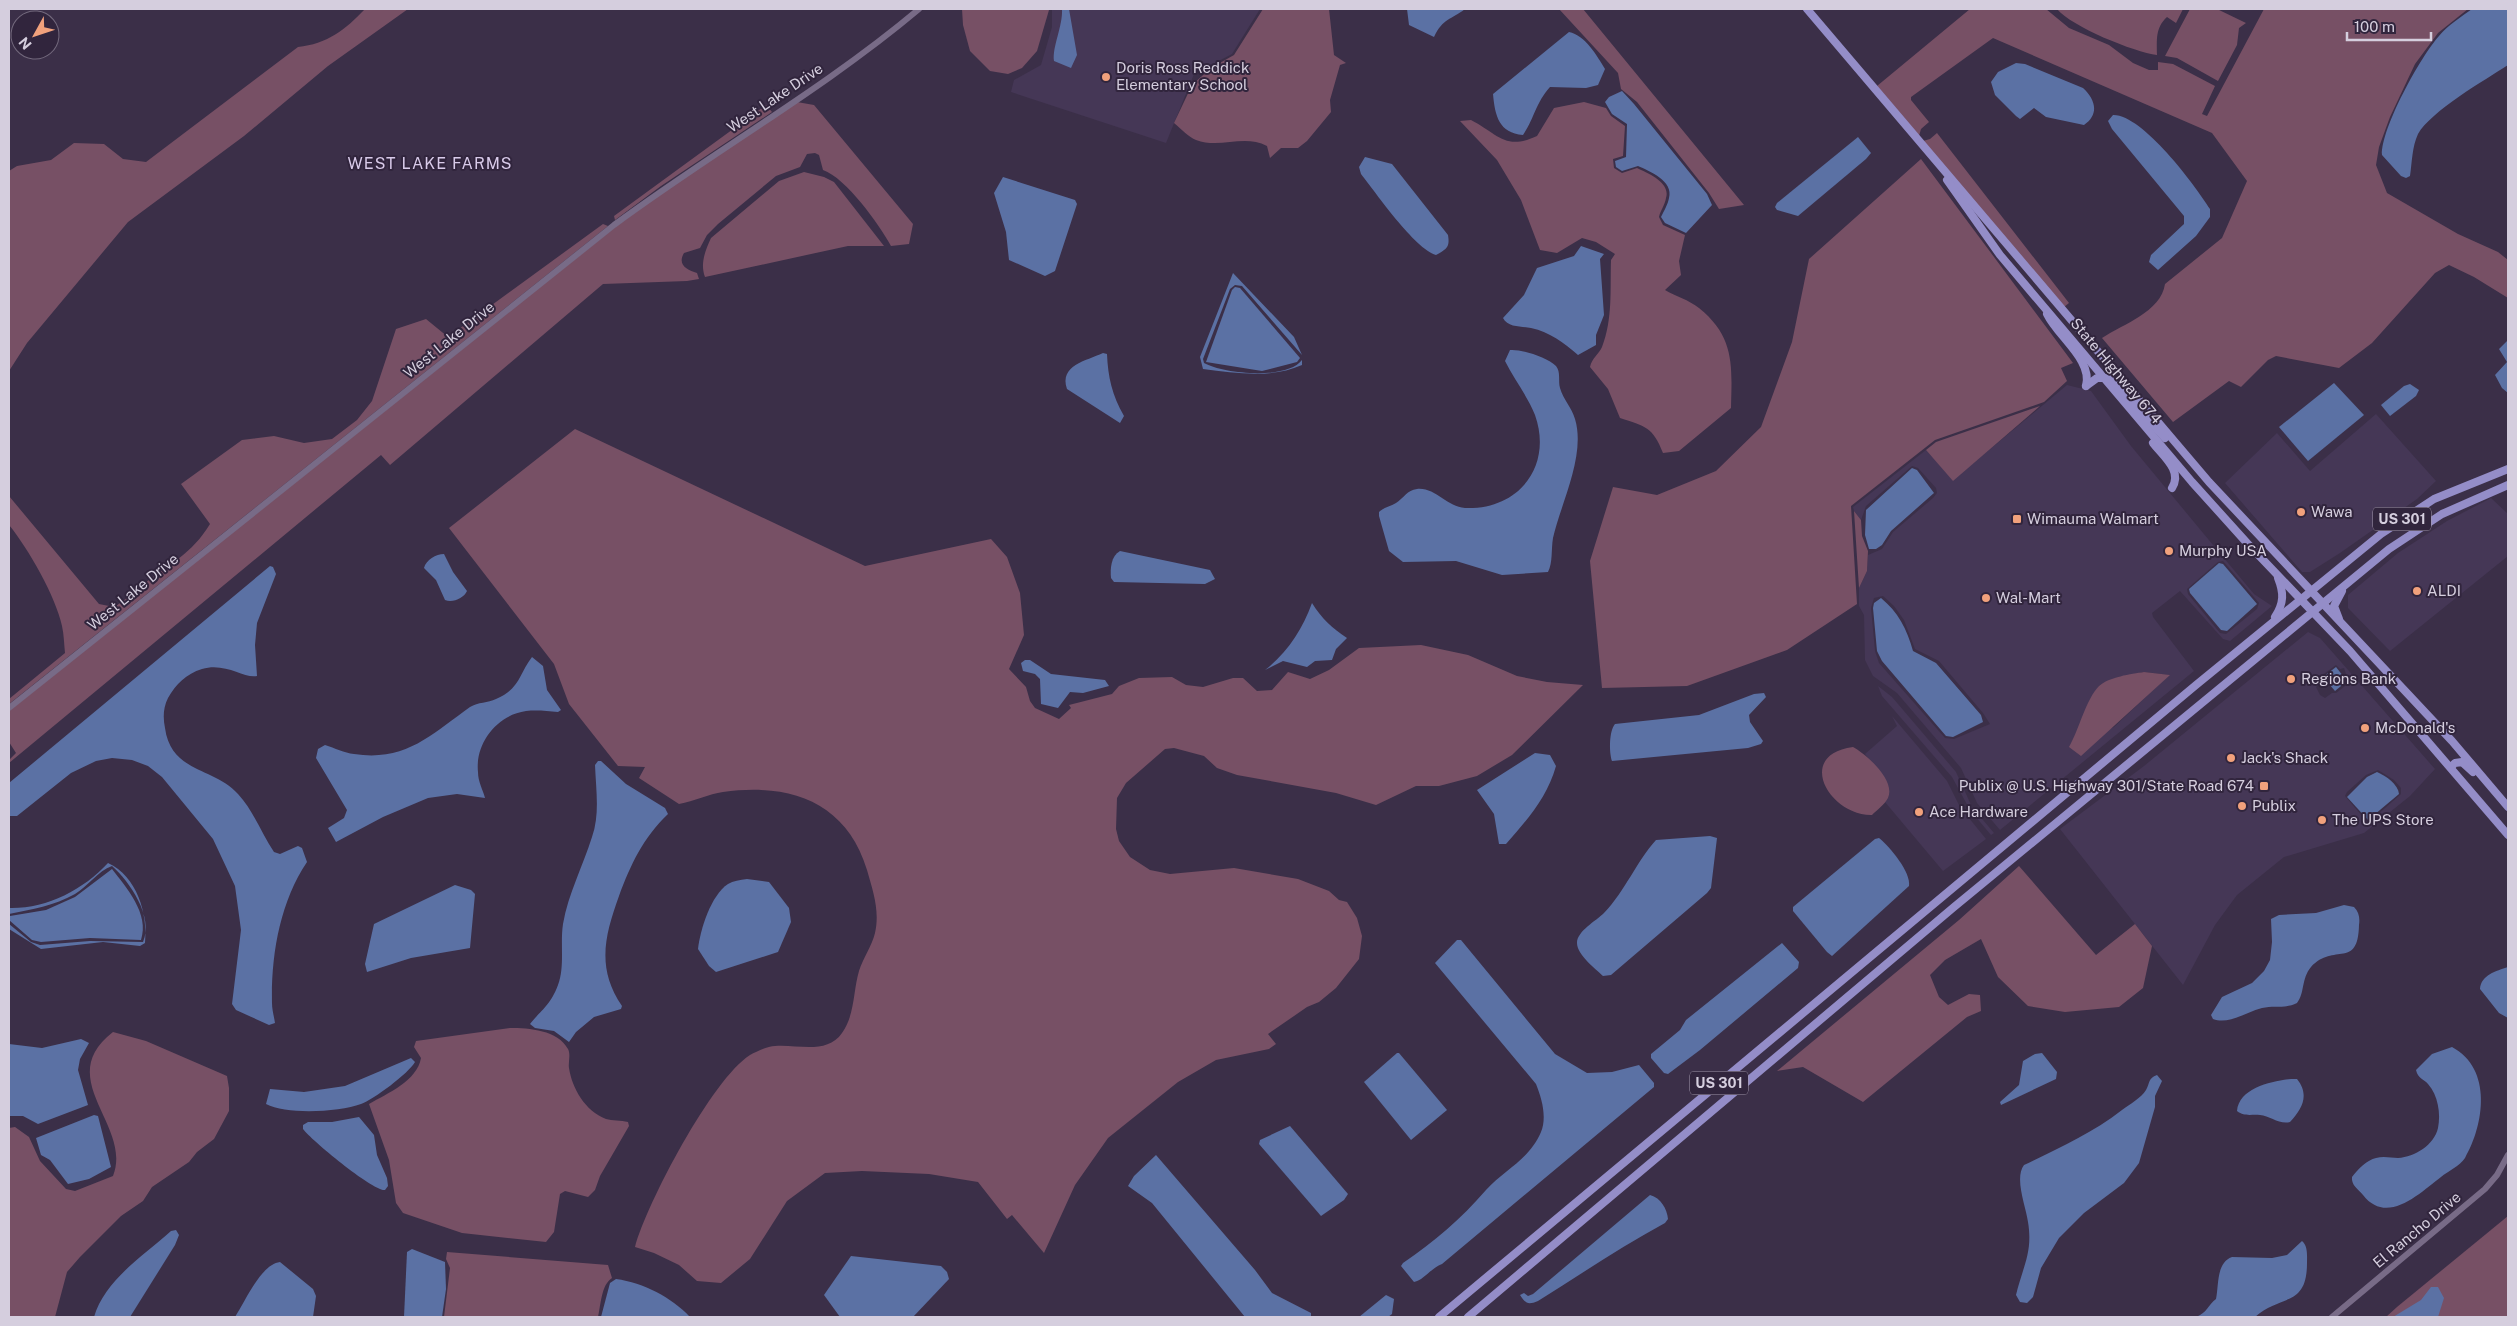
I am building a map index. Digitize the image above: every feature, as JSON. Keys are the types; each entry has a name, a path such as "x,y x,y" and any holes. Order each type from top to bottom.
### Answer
{"main road":[{"name":"State Highway 674","path":"1807,9 2235,512 2452,741 2508,806"},
{"name":"State Highway 674","path":"1914,134 2000,255 2136,416 2194,484 2276,574 2350,651 2508,835"},
{"path":"2041,303 2052,325 2086,367 2086,386"},
{"path":"2086,386 2092,380 2104,377 2110,378 2165,438 2179,448"},
{"path":"2086,386 2101,382 2111,386"},
{"path":"2136,416 2142,429 2176,473 2176,480 2172,488 2185,482 2194,484"},
{"name":"US 301","path":"1439,1317 2271,623 2381,534 2420,507 2452,490 2508,469"},
{"name":"US 301","path":"1468,1317 1906,947 2395,544 2423,525 2460,505 2508,485"},
{"path":"2271,623 2281,608 2283,600 2282,590 2276,574"},
{"path":"2343,625 2334,606 2347,583"},
{"path":"2450,767 2455,763 2462,762 2508,813"}],"street":[{"name":"West Lake Drive","path":"9,708 614,225 664,187 849,63 919,9"},
{"name":"El Rancho Drive","path":"2332,1317 2485,1189 2498,1175 2508,1155"}],"shaded area":[{"path":"365,9 408,9 328,66 244,136 128,222 27,343 9,371 9,171 17,166 51,160 74,143 104,144 123,159 146,162 298,47 318,43 335,35"},
{"path":"962,9 1049,10 1037,51 1022,68 1008,74 990,71 970,51 963,25"},
{"name":"Doris Ross Reddick Elementary School","path":"1052,9 1260,9 1232,54 1194,74 1166,143 1011,92 1014,80 1041,65 1052,27"},
{"path":"1263,9 1329,9 1334,55 1346,63 1340,65 1330,100 1331,112 1307,141 1298,148 1281,148 1270,158 1267,146 1250,141 1214,143 1196,140 1174,123 1192,85 1211,68 1234,55"},
{"path":"1559,9 1583,9 1744,205 1719,209 1709,193 1637,102 1621,89 1618,73"},
{"path":"1970,9 2046,9 2069,28 2109,45 2133,63 2149,70 2158,70 2158,62 2173,64 2215,86 2202,114 2207,116 2264,9 2468,9 2438,33 2415,64 2390,117 2379,147 2376,165 2387,193 2458,234 2498,252 2508,260 2508,298 2474,277 2449,265 2435,273 2372,343 2339,368 2276,356 2268,360 2241,387 2229,381 2173,422 2102,338 2149,310 2162,294 2165,284 2222,238 2247,181 2212,133 1993,38 1911,97 1911,100 1929,122 1921,129 1919,136 1877,86"},
{"path":"2057,9 2183,9 2176,23 2167,17 2160,25 2157,55 2104,38 2076,23"},
{"path":"2190,9 2217,9 2246,23 2239,28 2237,45 2218,81 2177,58 2165,56"},
{"path":"797,102 814,105 913,224 909,244 891,246 879,226 861,203 842,182 823,170 819,155 815,153 807,154 800,167 776,176 718,224 707,235 700,248 684,253 682,264 687,269 697,273 699,279 603,284 390,465 381,455 9,763 9,760 16,753 9,742 9,711 614,228 664,191"},
{"path":"1584,102 1606,108 1611,116 1625,126 1623,156 1613,159 1614,168 1622,173 1637,168 1658,179 1665,188 1667,193 1665,203 1659,217 1663,225 1685,235 1679,261 1681,275 1665,290 1695,305 1711,319 1725,341 1729,353 1731,366 1731,408 1679,451 1663,453 1652,433 1636,423 1620,418 1608,389 1590,367 1606,336 1610,304 1611,260 1615,254 1596,242 1582,238 1557,253 1540,250 1521,200 1497,160 1460,121 1471,120 1502,139 1517,142 1537,136 1554,108"},
{"path":"766,105 772,112 661,186 615,220 614,216"},
{"path":"1937,133 2069,303 2064,307 1923,141 1930,139"},
{"path":"1921,159 2073,363 2061,368 2067,381 2044,402 1935,440 1851,506 1857,604 1787,650 1687,686 1602,688 1590,561 1613,487 1657,495 1716,471 1761,427 1792,342 1809,259"},
{"path":"804,172 824,177 834,182 884,246 848,246 705,277 703,262 711,238 779,181"},
{"path":"603,224 608,226 9,704 9,699 65,653 64,636 59,614 48,587 33,559 9,525 9,496 99,604 114,607 188,551 203,535 210,524 181,484 242,440 274,436 304,443 332,439 357,420 372,401 396,329 426,319 448,337"},
{"path":"2067,385 2091,391 2131,446 2254,594 2272,606 2230,641 2223,639 2180,591 2152,613 2153,617 2194,671 2000,830 1977,803 1961,768 1897,693 1873,676 1865,660 1864,615 1859,606 1859,588 1867,571 1868,555 1882,549 1893,532 1937,493 1936,488 1918,468 1912,466 1866,506 1861,520 1853,507 1926,450 1953,480","holes":["2223,561 2259,603 2257,609 2226,634 2220,633 2188,594 2187,589 2218,562","1883,596 1894,606 1904,620 1915,649 1939,661 1990,724 1954,739 1945,738 1879,663 1875,651 1871,608 1874,598","2144,672 2169,675 2114,727 2070,747 2093,696 2100,685 2119,677"]},
{"path":"2040,406 1953,481 1926,450 1936,442"},
{"path":"2376,414 2436,481 2417,499 2340,553 2310,572 2302,572 2225,483 2277,433 2310,471"},
{"path":"575,429 865,566 991,539 1007,557 1020,593 1024,635 1009,669 1026,687 1030,701 1035,708 1059,719 1071,708 1069,705 1112,694 1119,686 1139,678 1172,677 1186,685 1203,687 1233,678 1243,678 1257,691 1272,690 1288,672 1310,679 1329,670 1359,648 1421,645 1468,655 1517,676 1547,682 1583,685 1512,755 1477,776 1439,786 1416,786 1376,805 1336,793 1237,775 1217,768 1204,756 1174,748 1165,749 1126,783 1117,798 1116,829 1119,841 1130,857 1150,870 1170,874 1234,868 1298,879 1329,891 1339,900 1347,902 1357,918 1362,936 1359,959 1336,988 1319,1002 1307,1007 1268,1034 1276,1044 1269,1049 1216,1060 1178,1082 1108,1138 1075,1185 1044,1253 1012,1215 1007,1219 978,1182 929,1174 862,1171 825,1173 787,1201 750,1259 721,1283 697,1281 679,1265 654,1253 635,1247 653,1202 700,1115 735,1068 759,1050 775,1046 820,1046 836,1040 842,1033 852,1011 859,971 875,933 876,909 867,870 857,846 845,827 830,813 812,802 792,795 770,791 747,790 718,793 679,804 639,778 645,767 618,766 569,704 554,664 449,528"},
{"path":"2491,498 2508,514 2508,556 2390,651 2348,608 2348,595 2398,553 2447,521"},
{"path":"1854,511 1861,520 1862,536 1868,551 1867,571 1859,588"},
{"path":"2308,632 2320,638 2435,769 2410,796 2364,833 2284,857 2237,895 2215,925 2183,985 2060,829 2144,766","holes":["2336,665 2340,669 2344,668 2349,683 2336,693 2332,693 2325,698 2320,695 2316,687 2323,681 2321,676","2378,770 2394,780 2401,788 2401,794 2368,823 2345,796 2366,775"]},
{"path":"2144,672 2170,675 2081,756 2069,747 2086,707 2099,686 2114,678"},
{"path":"1878,686 1892,697 1956,772 1972,807 1994,833 1991,835 1970,810 1952,777 1882,696"},
{"path":"1892,716 1947,781 1960,807 1986,839 1943,871 1885,802 1888,798 1889,788 1884,778 1865,754 1897,726"},
{"path":"1853,747 1872,761 1888,783 1888,798 1872,815 1857,813 1843,806 1832,796 1825,784 1822,772 1825,761 1835,752"},
{"path":"2019,866 2096,955 2135,924 2152,946 2143,988 2119,1007 2065,1012 2028,1006 1998,977 1981,939 1945,960 1930,975 1939,997 1948,1005 1969,994 1980,995 1981,1011 1967,1017 1863,1102 1803,1067 1777,1071 1959,920"},
{"path":"510,1028 542,1031 557,1038 569,1051 569,1068 573,1083 586,1105 608,1120 628,1122 629,1126 600,1176 595,1190 588,1197 565,1191 560,1194 554,1232 546,1242 462,1233 403,1213 396,1203 389,1160 369,1104 393,1091 414,1073 421,1058 414,1047 416,1041"},
{"path":"113,1032 146,1041 227,1076 229,1111 214,1139 197,1152 189,1162 152,1187 143,1201 121,1216 67,1272 55,1317 9,1317 9,1128 15,1127 29,1137 40,1161 66,1189 75,1191 113,1176 116,1157 113,1139 91,1085 90,1067 96,1050"},
{"path":"2508,1216 2508,1317 2386,1317 2397,1307"},
{"path":"447,1252 608,1265 612,1278 608,1281 604,1290 598,1317 444,1317 450,1268 446,1259"}],"water":[{"path":"1062,9 1069,9 1077,55 1071,68 1054,61"},
{"path":"1407,9 1465,9 1444,23 1434,37 1409,25"},
{"path":"2472,9 2508,9 2508,65 2459,96 2425,125 2418,134 2414,144 2410,176 2406,178 2401,176 2382,155 2383,143 2395,111 2403,93 2431,46 2446,28"},
{"path":"1569,32 1580,37 1585,42 1605,69 1598,85 1586,88 1550,87 1541,99 1523,135 1508,131 1503,127 1497,116 1493,94"},
{"path":"2016,63 2025,64 2083,88 2094,106 2094,111 2089,121 2084,125 2046,117 2034,108 2020,119 2016,116 1995,95 1991,82 1998,72"},
{"path":"1622,91 1707,194 1712,205 1686,233 1665,223 1661,217 1667,205 1670,192 1660,178 1638,166 1622,171 1616,167 1615,161 1626,157 1627,124 1612,114 1605,102 1609,97"},
{"path":"2113,115 2125,118 2152,138 2180,168 2210,209 2210,217 2196,236 2158,270 2149,262 2151,255 2184,224 2184,216 2112,129 2108,121"},
{"path":"1858,137 1871,153 1866,159 1798,216 1777,210 1775,207 1777,203"},
{"path":"1365,157 1392,164 1448,235 1449,242 1445,249 1436,255 1427,251 1407,232 1361,174 1359,167"},
{"path":"1003,177 1075,200 1077,204 1055,271 1045,276 1009,260 1006,232 994,193"},
{"path":"1581,246 1604,254 1600,259 1604,315 1596,335 1596,345 1578,355 1551,335 1531,328 1508,324 1503,318 1524,295 1537,268 1574,256"},
{"path":"1233,273 1294,337 1302,355 1242,286 1235,285 1230,289 1203,359 1204,363 1226,370 1266,373 1253,374 1203,369 1200,357"},
{"path":"1235,287 1240,288 1300,358 1297,362 1262,371 1206,362 1232,290"},
{"path":"2508,340 2508,393 2502,388 2495,375 2507,362 2499,349"},
{"path":"1510,350 1534,354 1556,366 1560,388 1574,415 1578,433 1575,463 1553,538 1548,572 1502,575 1456,561 1403,562 1389,551 1379,516 1381,510 1396,503 1411,491 1417,489 1430,491 1459,507 1484,507 1516,493 1527,481 1535,467 1539,451 1539,434 1535,415 1505,361"},
{"path":"1103,353 1107,354 1111,386 1124,416 1120,423 1067,389 1067,374 1070,369"},
{"path":"1302,360 1302,365 1272,372 1294,366"},
{"path":"2334,383 2364,415 2308,461 2279,427"},
{"path":"2410,384 2419,390 2416,396 2390,416 2381,405 2404,386"},
{"path":"1912,468 1917,470 1934,493 1891,531 1882,545 1876,549 1869,549 1865,535 1866,510"},
{"path":"1120,551 1210,570 1215,579 1205,584 1114,582 1111,578 1112,563"},
{"path":"444,554 453,572 467,591 463,596 455,600 445,600 436,580 424,568 432,558"},
{"path":"2219,563 2223,564 2257,604 2227,631 2221,630 2190,593 2189,589"},
{"path":"270,566 273,567 276,574 257,623 255,645 257,676 211,667 196,671 182,680 171,693 165,706 164,717 169,743 176,754 184,762 228,785 238,794 248,807 274,852 280,854 298,846 302,848 307,862 290,894 279,929 272,985 272,1006 275,1023 269,1025 236,1010 232,1004 241,930 235,886 213,839 162,777 148,766 132,760 112,758 96,761 71,773 17,816 9,816 9,783"},
{"path":"1881,598 1901,622 1913,651 1936,663 1981,715 1983,722 1953,737 1946,736 1882,661 1877,651 1873,608 1874,603"},
{"path":"1312,603 1328,623 1347,638 1336,649 1332,660 1315,661 1307,667 1283,661 1265,670 1281,656 1293,640 1304,622"},
{"path":"532,657 543,666 547,690 561,710 558,712 526,711 515,714 497,724 490,732 484,741 478,761 479,779 485,798 457,794 428,798 383,817 336,842 328,828 344,818 347,810 316,758 318,749 325,745 343,752 372,755 389,754 404,750 430,736 470,707 493,700 510,691"},
{"path":"1025,660 1030,660 1051,674 1105,680 1109,686 1083,693 1070,692 1058,708 1041,704 1040,679 1035,674 1023,671 1021,663"},
{"path":"2336,667 2347,681 2335,691 2323,677"},
{"path":"1764,693 1766,697 1749,715 1750,722 1763,741 1761,744 1748,748 1612,761 1610,742 1615,724 1699,715 1754,694"},
{"path":"1535,753 1550,755 1556,766 1552,778 1542,798 1529,817 1506,844 1499,844 1494,814 1477,790"},
{"path":"598,761 601,761 626,784 665,808 668,814 651,832 633,862 610,924 607,938 606,965 614,992 622,1006 621,1009 594,1017 576,1032 569,1042 554,1031 535,1028 530,1024 552,998 560,978 562,932 565,913 596,820 595,765"},
{"path":"2377,772 2394,784 2399,794 2368,820 2347,797 2367,777"},
{"path":"1710,836 1717,838 1711,888 1611,975 1603,976 1580,952 1577,943 1580,934 1612,904 1656,840"},
{"path":"1879,838 1894,853 1903,867 1909,880 1909,886 1832,956 1793,911 1793,907 1875,839"},
{"path":"108,863 118,869 133,886 143,912 133,890 112,866 102,871 80,891 67,898 43,907 9,914 9,908 37,905 63,896 87,882"},
{"path":"112,869 130,893 139,911 143,930 141,940 90,938 41,942 32,940 9,920 10,916 46,910 75,897"},
{"path":"747,879 769,882 789,908 791,922 778,952 716,972 709,966 698,949 707,914 716,896 722,889 732,882"},
{"path":"455,885 471,890 475,894 470,948 411,958 367,972 365,964 374,924"},
{"path":"2344,905 2354,907 2359,915 2358,939 2354,947 2349,951 2343,954 2328,956 2311,967 2297,1003 2288,1006 2262,1008 2231,1019 2213,1019 2211,1015 2222,997 2252,983 2264,971 2270,960 2272,942 2271,919 2279,915 2316,913"},
{"path":"9,924 31,942 40,945 90,941 143,942 145,933 145,943 140,946 103,942 41,949 9,929"},
{"path":"1457,940 1461,940 1555,1054 1587,1073 1612,1072 1639,1065 1654,1083 1654,1087 1442,1264 1414,1282 1401,1266 1403,1263 1447,1230 1493,1183 1530,1150 1541,1132 1544,1120 1542,1102 1536,1084 1435,963"},
{"path":"1782,943 1799,962 1798,968 1700,1050 1668,1074 1664,1073 1651,1058 1651,1054 1680,1030 1686,1020"},
{"path":"2508,967 2508,1018 2499,1013 2480,989 2486,977"},
{"path":"81,1039 89,1043 80,1059 78,1070 88,1105 38,1124 23,1116 9,1116 9,1044 42,1048"},
{"path":"2452,1047 2465,1057 2474,1069 2479,1083 2481,1098 2480,1114 2472,1145 2463,1161 2403,1204 2382,1208 2372,1204 2355,1187 2352,1177 2363,1165 2373,1159 2382,1157 2398,1158 2411,1155 2423,1149 2432,1140 2438,1128 2438,1105 2431,1088 2416,1070 2432,1054"},
{"path":"1399,1053 1447,1110 1411,1140 1364,1082"},
{"path":"2042,1053 2057,1072 2056,1079 2001,1105 2000,1102 2019,1085 2023,1061 2035,1054"},
{"path":"411,1058 415,1062 406,1073 382,1092 361,1104 340,1109 299,1111 287,1110 266,1104 270,1089 304,1092 345,1086"},
{"path":"2157,1075 2162,1081 2155,1096 2155,1107 2139,1163 2124,1183 2084,1213 2059,1238 2041,1268 2033,1297 2027,1303 2020,1302 2016,1295 2029,1242 2028,1222 2020,1185 2021,1171 2024,1165 2074,1140 2110,1119 2141,1096 2151,1079"},
{"path":"2297,1079 2304,1096 2301,1107 2290,1122 2286,1123 2260,1115 2245,1115 2237,1111 2239,1103 2250,1091 2266,1084"},
{"path":"94,1115 98,1116 111,1167 89,1179 68,1184 50,1160 41,1155 36,1138"},
{"path":"359,1117 374,1135 377,1155 387,1178 388,1186 385,1190 369,1183 356,1174 330,1154 303,1129 303,1125 308,1122 332,1122"},
{"path":"1290,1126 1348,1194 1344,1200 1321,1216 1259,1144 1260,1140"},
{"path":"1156,1155 1255,1270 1272,1293 1311,1313 1311,1317 1245,1317 1152,1203 1128,1186 1134,1176"},
{"path":"1650,1195 1660,1201 1665,1208 1668,1219 1665,1223 1538,1301 1528,1303 1524,1300 1520,1295 1524,1293 1528,1296 1533,1294"},
{"path":"176,1230 179,1235 175,1245 130,1317 94,1317 99,1304 116,1280 137,1259 171,1231"},
{"path":"2302,1241 2307,1251 2306,1277 2297,1294 2264,1310 2255,1317 2196,1317 2203,1313 2216,1299 2219,1275 2223,1264 2227,1260 2232,1257 2272,1258 2287,1255"},
{"path":"412,1249 445,1262 446,1289 442,1317 404,1317 407,1252"},
{"path":"851,1256 941,1266 947,1272 949,1279 913,1317 840,1317 824,1295"},
{"path":"280,1262 313,1289 316,1296 313,1317 235,1317 260,1276 273,1264"},
{"path":"616,1279 637,1284 666,1297 690,1317 601,1317 610,1283"},
{"path":"2431,1287 2438,1287 2444,1298 2438,1317 2393,1317 2421,1300"},
{"path":"1386,1295 1394,1299 1392,1314 1388,1317 1359,1317"}],"place":[{"name":"Doris Ross Reddick Elementary School","path":"1106,77"},
{"name":"Wawa","path":"2301,512"},
{"name":"Wimauma Walmart","path":"2017,519"},
{"name":"Murphy USA","path":"2169,551"},
{"name":"ALDI","path":"2417,591"},
{"name":"Wal-Mart","path":"1986,598"},
{"name":"Regions Bank","path":"2291,679"},
{"name":"McDonald's","path":"2365,728"},
{"name":"Jack's Shack","path":"2231,758"},
{"name":"Publix @ U.S. Highway 301/State Road 674","path":"2264,786"},
{"name":"Publix","path":"2242,806"},
{"name":"Ace Hardware","path":"1919,812"},
{"name":"The UPS Store","path":"2322,820"}],"district":[{"name":"WEST LAKE FARMS","path":"430,163"}]}
